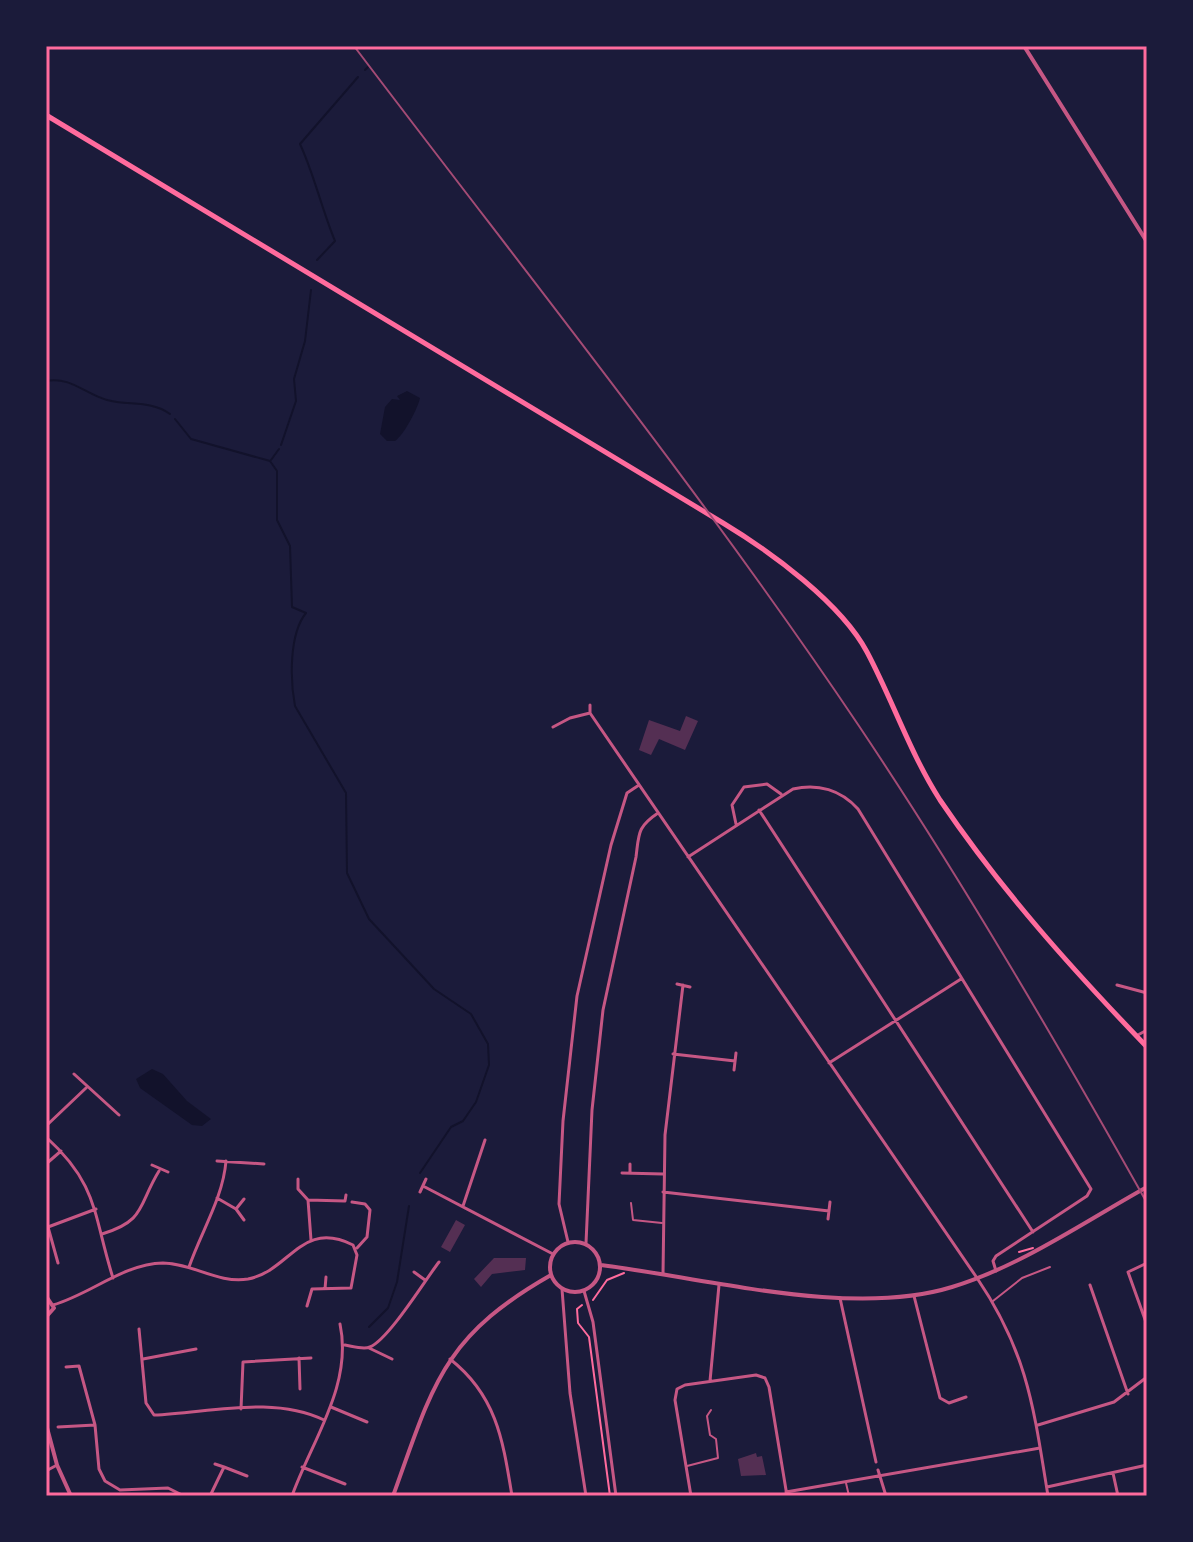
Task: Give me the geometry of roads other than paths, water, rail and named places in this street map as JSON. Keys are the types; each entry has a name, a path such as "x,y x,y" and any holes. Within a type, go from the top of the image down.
{"main road":[{"path":"46,115 736,531 775,559 822,599 858,638 921,768 962,831 1030,921 1146,1045"}],"street":[{"path":"1024,46 1147,242"},
{"path":"590,705 590,713 992,1302 1022,1363 1038,1425 1048,1496"},
{"path":"553,727 570,718 590,713"},
{"path":"568,1242 559,1204 563,1121 575,1009 611,845 627,793 640,784"},
{"path":"736,824 732,805 744,787 767,784 781,795"},
{"path":"688,857 781,795 815,787 838,793 852,802 1091,1189 1087,1196 996,1256 993,1261 996,1271"},
{"path":"759,810 1033,1232"},
{"path":"586,1243 592,1110 603,1010 636,857 637,835 645,821 658,813"},
{"path":"829,1063 962,979"},
{"path":"677,984 690,987"},
{"path":"663,1274 663,1174 673,1054 683,985"},
{"path":"1117,985 1147,993"},
{"path":"1136,1036 1147,1030"},
{"path":"734,1070 736,1053"},
{"path":"673,1054 735,1061"},
{"path":"74,1074 119,1115"},
{"path":"46,1126 86,1088"},
{"path":"46,1137 80,1172 96,1209 113,1278"},
{"path":"463,1206 485,1140"},
{"path":"46,1164 61,1151"},
{"path":"217,1161 264,1164"},
{"path":"189,1267 224,1182 226,1161"},
{"path":"630,1164 630,1173"},
{"path":"152,1165 159,1171 168,1172"},
{"path":"102,1234 124,1228 138,1217 159,1171"},
{"path":"622,1173 663,1174"},
{"path":"298,1179 298,1189 308,1200 311,1240"},
{"path":"420,1192 426,1179"},
{"path":"423,1186 553,1254"},
{"path":"601,1265 840,1298 914,1296 996,1271 1147,1187"},
{"path":"663,1192 829,1211"},
{"path":"308,1200 345,1201 346,1195"},
{"path":"217,1198 236,1209 244,1220"},
{"path":"236,1209 244,1199"},
{"path":"307,1306 309,1292 351,1288 357,1248 367,1237 370,1210 365,1204 352,1202"},
{"path":"828,1219 830,1202"},
{"path":"58,1263 47,1227 96,1209"},
{"path":"53,1305 89,1292 144,1265 165,1263 225,1278 251,1278 311,1240 332,1239 357,1248"},
{"path":"584,1291 598,1277 601,1265 595,1250 586,1243 568,1242 553,1254 551,1275 562,1289 570,1393 586,1496"},
{"path":"369,1348 397,1319 439,1262"},
{"path":"1147,1263 1128,1272 1147,1325"},
{"path":"414,1272 425,1280"},
{"path":"393,1496 431,1393 450,1359 488,1314 551,1275"},
{"path":"325,1289 326,1277"},
{"path":"710,1381 719,1282"},
{"path":"1090,1285 1128,1394"},
{"path":"562,1289 584,1291"},
{"path":"584,1291 616,1496"},
{"path":"46,1296 53,1305"},
{"path":"914,1296 940,1398 949,1403 966,1397"},
{"path":"840,1298 876,1462"},
{"path":"46,1317 53,1305"},
{"path":"292,1496 302,1467 331,1407 345,1345 340,1324"},
{"path":"139,1329 147,1408 154,1415 286,1408 324,1420"},
{"path":"345,1345 369,1348 392,1359"},
{"path":"143,1359 196,1349"},
{"path":"299,1358 300,1389"},
{"path":"241,1409 243,1362 311,1358"},
{"path":"450,1359 471,1376 494,1410 502,1434 512,1496"},
{"path":"66,1367 79,1366 95,1425 99,1469 111,1486 120,1490 168,1488 184,1496"},
{"path":"691,1496 675,1394 682,1386 710,1381 756,1375 767,1381 786,1494 879,1472 1040,1448"},
{"path":"1038,1425 1099,1408 1128,1394 1147,1377"},
{"path":"331,1407 367,1422"},
{"path":"46,1424 57,1465 71,1496"},
{"path":"58,1427 95,1425"},
{"path":"215,1464 247,1476"},
{"path":"46,1471 57,1465"},
{"path":"1047,1487 1147,1465"},
{"path":"210,1496 224,1467"},
{"path":"302,1467 345,1484"},
{"path":"879,1472 886,1496"},
{"path":"1113,1473 1118,1496"}],"lane":[{"path":"631,1203 633,1220 663,1223"},
{"path":"992,1302 1022,1278 1050,1267"},
{"path":"686,1466 714,1460 719,1454 716,1439 710,1435 707,1416 711,1410"},
{"path":"846,1481 849,1496"}],"waterway":[{"path":"365,70 368,67"},
{"path":"317,260 335,241 300,144 358,77"},
{"path":"281,445 296,401 294,379 305,341 311,290"},
{"path":"46,381 63,381 107,400 147,405 170,414"},
{"path":"175,419 191,439 270,461 277,471 277,520 290,546 292,607 306,613 300,622 294,645 292,683 295,706 346,793 347,873 369,919 434,989 471,1014 488,1044 489,1065 476,1102 463,1121 451,1127 420,1173"},
{"path":"271,460 279,449"},
{"path":"369,1327 388,1308 397,1282 409,1206"}],"railway":[{"path":"354,46 675,467 859,726 1008,962 1147,1203"}]}
